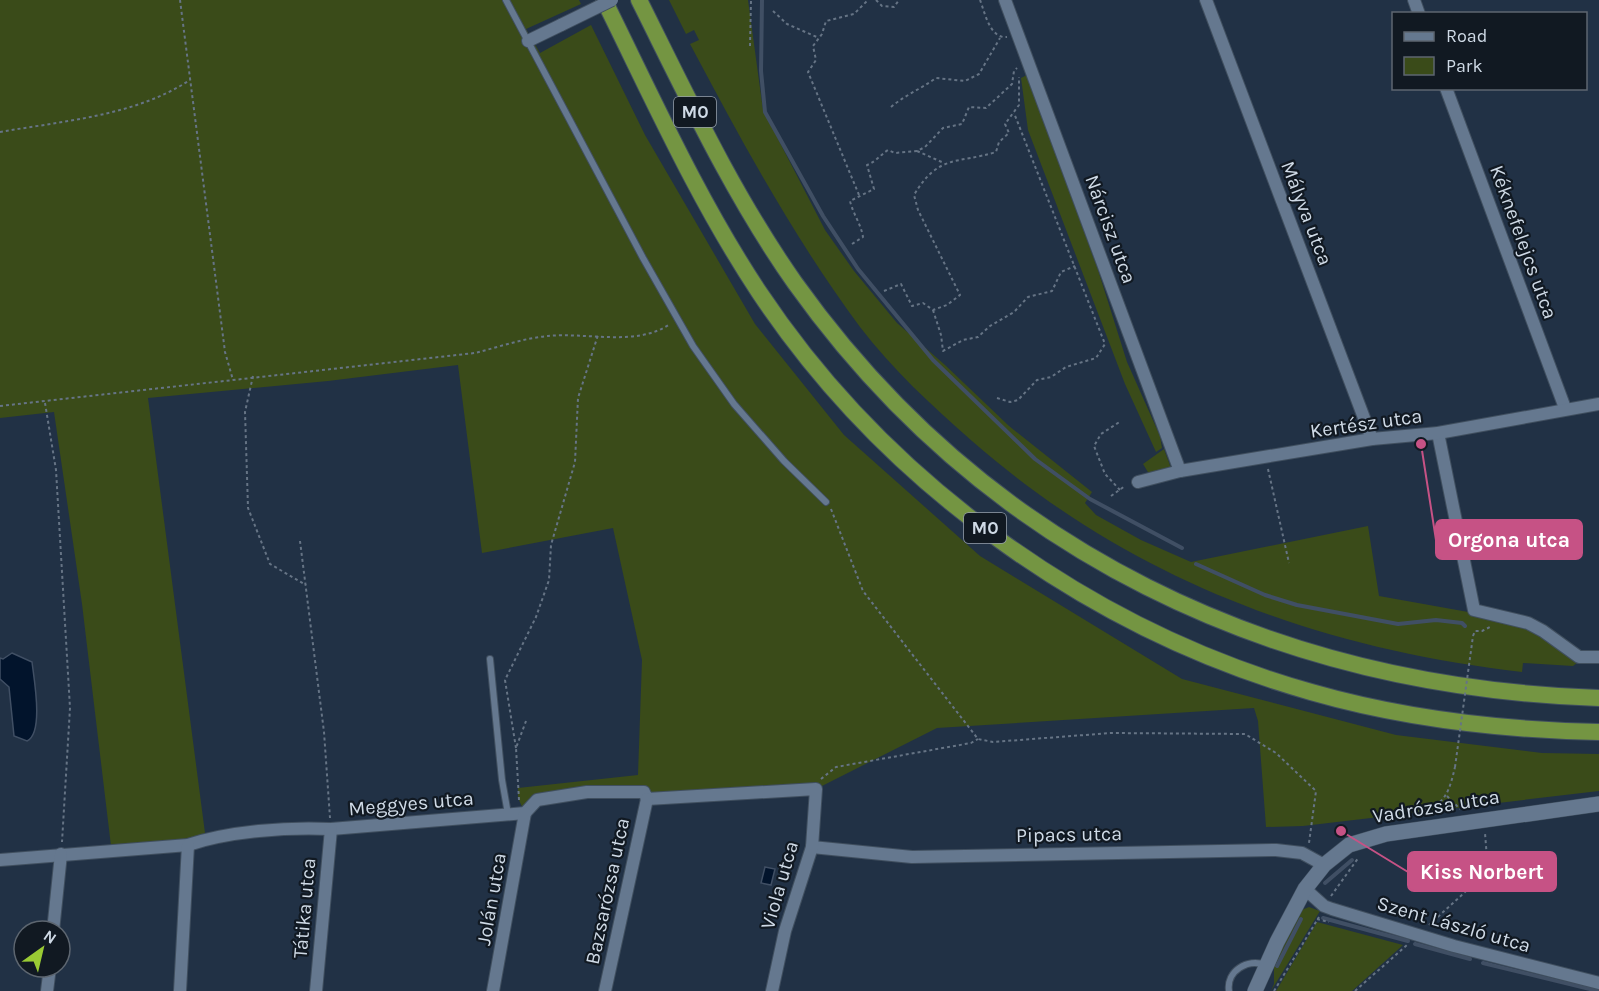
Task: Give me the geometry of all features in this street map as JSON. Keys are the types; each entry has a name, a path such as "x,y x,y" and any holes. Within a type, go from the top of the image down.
{"highway":[{"name":"M0","path":"604,0 693,182 761,295 825,377 876,434 977,523 1060,580 1130,620 1261,676 1359,705 1449,722 1550,731 1599,732"},
{"name":"M0","path":"642,3 721,163 795,283 849,352 909,416 961,464 1015,506 1082,551 1160,594 1245,631 1300,650 1407,678 1551,696 1599,698"}],"street":[{"path":"528,41 612,0"},
{"name":"Nárcisz utca","path":"1005,0 1180,471"},
{"name":"Mályva utca","path":"1206,0 1372,439"},
{"name":"Kéknefelejcs utca","path":"1447,90 1565,408"},
{"name":"Kertész utca","path":"1138,482 1180,471 1372,439 1438,432 1565,408 1599,404"},
{"path":"1438,432 1474,610 1528,623 1579,657 1599,657"},
{"name":"Meggyes utca","path":"0,860 188,845 210,838 309,828 331,829 525,813 537,800 587,792 644,792 647,800 816,789"},
{"name":"Viola utca","path":"772,991 785,931 812,848 816,789"},
{"name":"Bazsarózsa utca","path":"605,991 647,800"},
{"name":"Vadrózsa utca","path":"1255,991 1265,966 1305,889 1324,865 1349,845 1386,834 1599,804"},
{"name":"Jolán utca","path":"493,991 525,813"},
{"name":"Tátika utca","path":"316,991 331,829"},
{"path":"180,991 188,845"},
{"name":"Pipacs utca","path":"812,848 912,857 1276,850 1309,856 1324,865"},
{"path":"54,919 61,854"},
{"name":"Szent László utca","path":"1305,889 1324,906 1417,935 1599,983"}],"lane":[{"path":"506,0 677,320 734,404 784,461 826,502"},
{"path":"490,659 502,780 508,814"},
{"path":"1229,991 1231,979 1245,964 1256,962 1265,966"}],"path":[{"path":"180,0 225,352 233,380"},
{"path":"750,46 751,0"},
{"path":"859,195 808,72 816,60 813,46 826,21 854,14 868,0"},
{"path":"876,0 882,6 888,7 894,7 899,0"},
{"path":"980,0 994,34 1000,38 1018,36"},
{"path":"773,10 787,24 819,38"},
{"path":"891,107 906,94 920,90 936,78 965,81 980,74 1000,38"},
{"path":"933,309 947,305 960,295 918,210 914,195 930,171 945,164 996,152 999,142 1009,133 1005,124 1019,105 1020,74 1028,64"},
{"path":"852,244 862,237 861,227 852,211 850,201 874,189 867,165 877,161 880,154 888,150 895,153 917,151 925,147 943,128 962,124 969,107 986,108 1012,84 1014,71 1028,64"},
{"path":"0,132 103,114 166,96 190,80"},
{"path":"997,398 1010,402 1018,400 1037,380 1051,376 1066,367 1096,358 1106,344 1014,113"},
{"path":"917,151 945,164"},
{"path":"884,291 902,284 912,306 923,303 933,309 941,335 942,351 963,340 978,337 990,326 1014,312 1028,297 1052,291 1061,272 1075,266"},
{"path":"0,406 475,353 547,336 637,336 661,330 677,320"},
{"path":"518,788 516,748 505,680 536,617 549,580 551,545 572,481 578,398 598,335"},
{"path":"253,376 245,412 248,508 270,564 306,585"},
{"path":"45,401 56,470 70,708 61,854"},
{"path":"1120,490 1102,468 1094,446 1101,434 1121,421"},
{"path":"1266,458 1289,563"},
{"path":"1111,496 1138,482"},
{"path":"826,502 836,516 863,591 978,739 993,742 1111,733 1245,734 1276,753 1316,791 1309,836 1309,856"},
{"path":"300,541 324,732 331,829"},
{"path":"1394,818 1428,809 1447,796 1455,767 1473,636 1475,631 1485,631 1493,624 1496,617"},
{"path":"516,748 526,721"},
{"path":"816,789 819,780 836,767 971,743 978,739"},
{"path":"1447,796 1461,810"},
{"path":"1355,991 1488,871 1485,833 1474,835"},
{"path":"1274,991 1324,906 1361,853"}],"green space":[{"path":"0,0 579,0 581,4 526,29 540,53 591,25 645,135 755,324 844,435 980,556 1182,679 1396,735 1542,753 1599,754 1599,791 1303,826 1266,827 1258,721 1254,708 937,728 816,789 647,799 643,792 538,800 525,813 518,798 518,788 638,775 642,660 613,528 482,553 458,365 328,381 148,398 205,833 189,839 111,846 82,604 54,412 0,418"},
{"path":"669,0 748,0 763,110 825,230 854,271 897,323 1009,426 1092,492 1085,503 1096,515 1141,540 1191,562 1368,526 1379,596 1496,617 1543,634 1578,662 1573,666 1523,663 1522,672 1445,661 1371,645 1299,625 1229,599 1161,568 1095,532 1033,490 927,401 885,358 860,327 813,259 770,189 690,44 699,40 694,30 686,34"},
{"path":"1027,75 1098,270 1127,362 1160,436 1162,448 1156,452 1125,384 1028,130 1021,78"},
{"path":"1164,449 1171,468 1151,477 1143,464"},
{"path":"1309,907 1320,911 1271,991 1274,984 1274,960 1299,911"},
{"path":"1317,922 1403,945 1352,991 1276,991"}],"water":[{"path":"12,653 32,662 37,717 32,736 27,741 14,736 9,687 0,679 0,658 3,659"},
{"path":"765,867 775,869 771,885 761,883"}],"waterway":[{"path":"762,0 761,71 765,112 823,216 858,269 933,360 1035,459 1090,499 1182,548"},
{"path":"1196,564 1265,595 1297,605 1398,624 1436,620 1462,623 1465,626"},
{"path":"1325,883 1352,860"},
{"path":"1323,918 1408,941"},
{"path":"1277,966 1301,919"},
{"path":"1415,944 1470,959"},
{"path":"1483,963 1598,991"}],"place":[{"name":"Orgona utca","path":"1421,444"},
{"name":"Kiss Norbert","path":"1341,831"}]}
